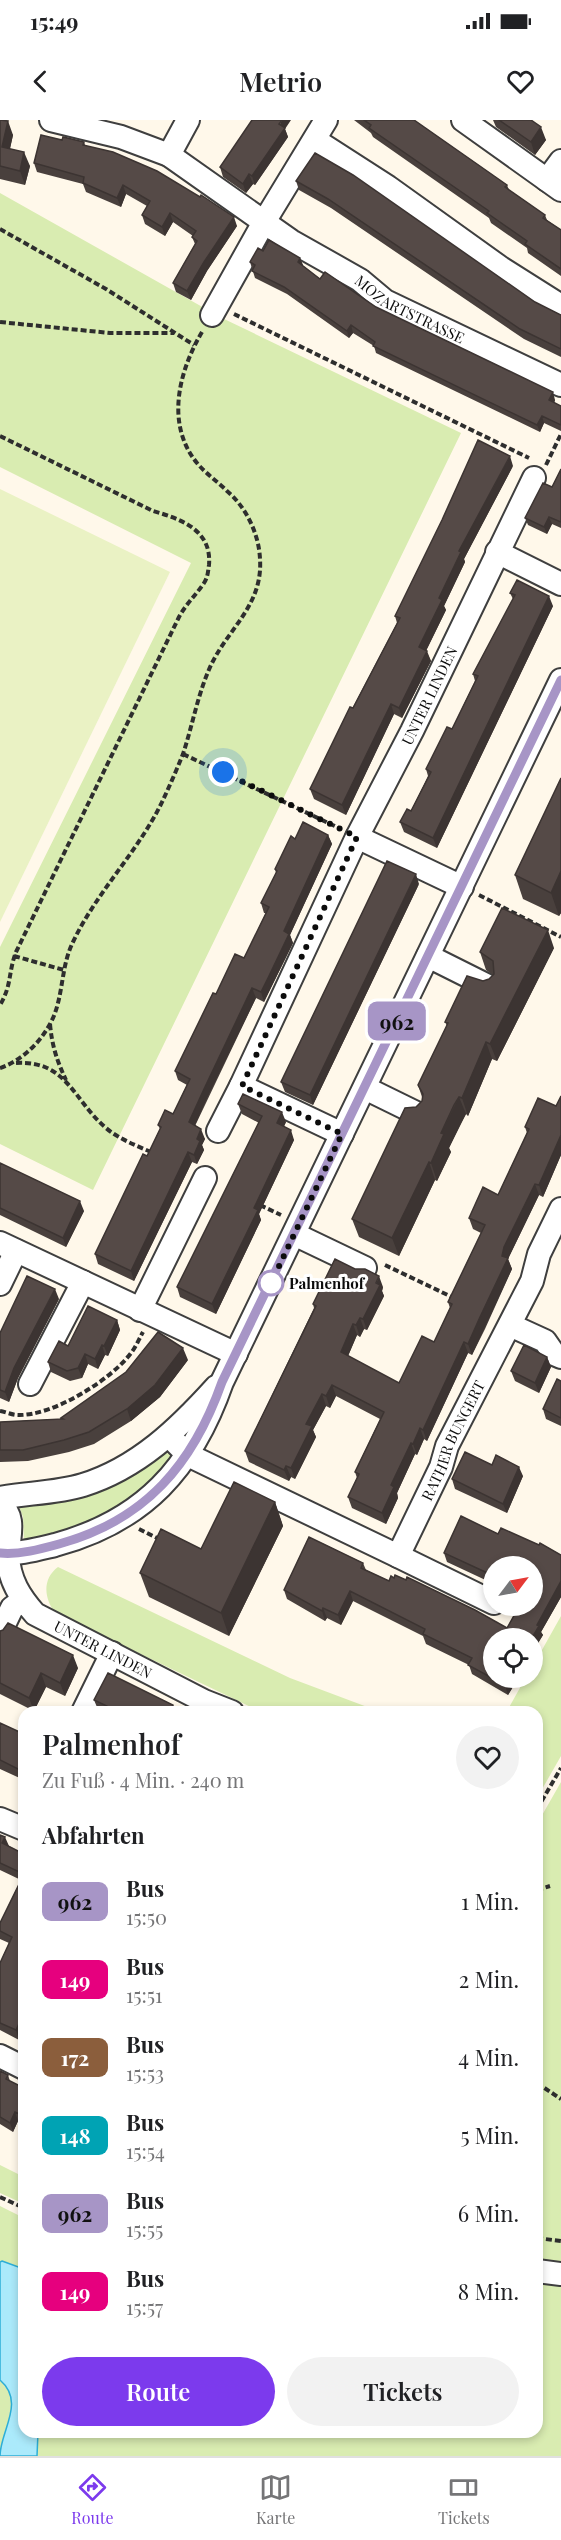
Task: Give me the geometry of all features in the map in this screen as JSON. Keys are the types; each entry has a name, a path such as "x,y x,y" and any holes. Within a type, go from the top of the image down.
{"street":[{"name":"MOZARTSTRASSE","path":"51,120 121,137 169,155 291,241 360,280 385,301 561,386"},
{"path":"169,155 188,120"},
{"path":"214,311 264,222 326,120"},
{"path":"463,120 554,185 561,161"},
{"path":"315,140 388,187 501,268 561,306"},
{"name":"UNTER LINDEN","path":"218,1131 242,1086 357,837 412,731 534,478"},
{"path":"497,552 561,584"},
{"path":"4,1554 79,1538 119,1518 153,1494 188,1455 210,1417 222,1382 560,685"},
{"path":"357,837 462,887"},
{"path":"428,956 489,986"},
{"path":"242,1086 342,1134"},
{"path":"365,1088 416,1113"},
{"path":"146,1313 205,1178"},
{"name":"RATHER BUNGERT","path":"398,1557 441,1467 447,1446 532,1281 539,1254 561,1209"},
{"path":"294,1234 375,1266"},
{"path":"0,1284 8,1247 236,1354"},
{"path":"30,1384 83,1282"},
{"path":"510,1325 544,1341 554,1354 561,1357"},
{"path":"0,1498 83,1485 124,1466 169,1436 222,1382"},
{"path":"169,1436 188,1455 398,1557 483,1591"},
{"name":"UNTER LINDEN","path":"0,1503 9,1515 11,1526 4,1554 15,1587 35,1614 112,1653 202,1706"},
{"path":"0,1633 12,1608 23,1600"},
{"path":"86,1706 112,1653"},
{"path":"0,1820 18,1827"},
{"path":"0,2056 18,2065"},
{"path":"543,2272 561,2274"}],"path":[{"path":"0,229 106,289 194,345"},
{"path":"15,1063 32,1047 50,1024 58,1004 64,970 73,942 88,915 142,837 163,801 183,754 212,664 243,619 252,602 258,581 260,566 257,538 246,513 229,492 198,464 189,451 182,434 178,414 179,390 194,345 214,311 546,466 561,434"},
{"path":"0,322 110,333 175,333"},
{"path":"0,436 153,511 178,518 195,528 204,539 210,555 205,582 190,599 179,617 14,956 8,994 0,1005"},
{"path":"183,754 357,837"},
{"path":"462,887 561,937"},
{"path":"14,956 64,970"},
{"path":"50,1024 56,1059 67,1081 90,1113 107,1129 123,1139"},
{"path":"0,1068 15,1063 32,1062 48,1068 67,1081"},
{"path":"375,1266 458,1300"},
{"path":"0,1411 19,1415 46,1410 73,1398 106,1378 130,1354 146,1313"},
{"path":"119,1518 161,1540"},
{"path":"543,1799 561,1768"},
{"path":"543,1888 550,1886"},
{"path":"543,2087 561,2099"},
{"path":"0,2197 18,2205"},
{"path":"543,2239 561,2241"}],"green space":[{"path":"0,193 222,318 461,433 93,1190 0,1144 0,947 191,563 0,467"},
{"path":"0,489 170,572 0,922"},
{"path":"161,1452 171,1454 172,1457 145,1491 92,1525 24,1541 23,1517 18,1504"},
{"path":"58,1567 290,1678 365,1706 249,1706 55,1613 46,1589 53,1572"},
{"path":"561,1616 561,1756 543,1788 543,1706 510,1706 520,1688 543,1688 543,1648"},
{"path":"561,1782 561,2456 0,2456 0,2206 18,2215 18,2438 543,2438 543,1814"},
{"path":"0,2165 18,2174 18,2201 0,2193"}],"water":[{"path":"0,2262 18,2267 18,2438 38,2438 37,2456 0,2456 10,2417 11,2398 0,2380"}],"building":[{"path":"0,120 8,121 2,147 24,152 20,171 0,166"},
{"path":"252,120 282,120 279,124 285,128 252,176 249,174 243,184 220,167"},
{"path":"364,120 414,120 507,185 505,187 545,215 543,218 561,230 561,269 525,244 527,241 487,213 489,211 369,128 371,125"},
{"path":"499,120 531,120 541,127 531,142"},
{"path":"41,135 62,140 63,137 84,142 83,145 113,152 157,171 200,197 201,195 234,217 187,291 173,283 197,241 192,237 196,231 170,213 162,227 142,215 150,201 123,185 117,198 83,183 84,177 34,163"},
{"path":"315,153 353,175 535,302 561,315 561,349 520,329 328,199 296,181"},
{"path":"269,240 300,258 298,262 320,279 325,272 376,307 553,392 549,400 561,406 561,425 542,416 537,425 373,346 375,342 351,325 347,331 284,287 252,271 255,265 250,262 258,248 263,251"},
{"path":"478,440 510,456 459,551 461,552 439,598 442,600 419,647 427,651 399,708 391,704 342,805 310,789 350,707 353,708 400,618 395,616"},
{"path":"561,469 561,522 549,517 544,527 525,518 543,483 552,487"},
{"path":"517,580 549,596 433,838 400,822 407,809 411,811 431,772 426,769 447,727 452,729 478,676 473,674 515,595 510,593"},
{"path":"561,778 561,871 551,893 515,875"},
{"path":"303,822 328,835 284,931 289,934 268,978 261,992 252,988 189,1122 201,1129 197,1139 200,1141 194,1155 188,1152 131,1271 95,1254 143,1154 147,1156 161,1127 158,1125 165,1110 173,1114 190,1079 175,1071 235,954 244,958 269,907 261,903 277,871 275,869 291,836 295,839"},
{"path":"387,861 416,874 310,1095 281,1082"},
{"path":"502,908 548,930 490,1044 486,1042 462,1098 459,1097 454,1105 431,1163 429,1162 392,1238 352,1219 405,1108 416,1107 422,1101 423,1094 418,1085 448,1023 445,1022 467,976 483,981 494,974 493,961 480,952"},
{"path":"243,1094 282,1112 277,1123 291,1130 254,1208 258,1210 212,1304 177,1287 262,1116 238,1104"},
{"path":"561,1096 561,1135 539,1185 535,1184 504,1247 502,1256 508,1258 468,1344 464,1342 423,1430 420,1428 413,1444 411,1443 391,1485 394,1487 382,1513 348,1497 359,1474 355,1472 384,1412 332,1385 326,1396 322,1394 306,1424 312,1426 291,1468 286,1466 284,1470 245,1451 316,1306 313,1304 335,1259 355,1269 365,1269 379,1276 376,1283 380,1285 363,1319 360,1318 356,1325 353,1324 341,1352 399,1383 422,1336 434,1342 452,1304 448,1302 485,1225 469,1218 483,1187 498,1195 529,1129 525,1127 538,1098 556,1106"},
{"path":"0,1163 80,1201 63,1238 0,1208"},
{"path":"27,1276 55,1289 14,1368 5,1392 0,1390 0,1333"},
{"path":"88,1306 117,1320 95,1359 85,1354 78,1368 67,1371 48,1362 59,1341 68,1346"},
{"path":"158,1332 183,1348 155,1385 127,1409 89,1432 23,1450 0,1450 0,1422 63,1419 61,1418 126,1372"},
{"path":"524,1345 547,1357 535,1383 511,1371"},
{"path":"557,1379 561,1381 561,1418 543,1409"},
{"path":"465,1452 492,1465 496,1455 519,1467 503,1504 452,1479"},
{"path":"234,1482 275,1502 221,1613 140,1573 161,1529 201,1549"},
{"path":"461,1516 498,1534 501,1528 539,1545 540,1543 561,1555 561,1581 543,1614 543,1556 483,1556 483,1571 444,1553"},
{"path":"309,1537 363,1563 361,1568 389,1581 391,1576 394,1578 395,1575 406,1580 407,1577 507,1628 483,1628 483,1673 468,1665 472,1658 423,1634 425,1629 350,1591 338,1615 323,1608 322,1611 284,1590"},
{"path":"514,1616 542,1616 538,1628 507,1628"},
{"path":"8,1623 73,1655 60,1683 41,1673 29,1698 0,1683 0,1631"},
{"path":"108,1673 173,1705 107,1706 94,1700"},
{"path":"0,1723 18,1731 18,1769 0,1760"},
{"path":"0,1835 5,1837 2,1843 18,1851 18,1871 0,1863"},
{"path":"18,1886 18,2026 16,2030 0,2023 0,1963 12,1937 0,1931 0,1923"},
{"path":"0,2071 8,2075 6,2079 18,2085 18,2113 15,2112 10,2123 0,2117"}],"bus line":[{"name":"962","path":"0,1553 8,1554 48,1547 79,1538 106,1526 153,1494 188,1455 210,1417 222,1382 561,680"}],"place":[{"name":"Palmenhof","path":"271,1283"}],"route":[{"path":"223,772 357,837 242,1086 342,1134 271,1283"}]}
